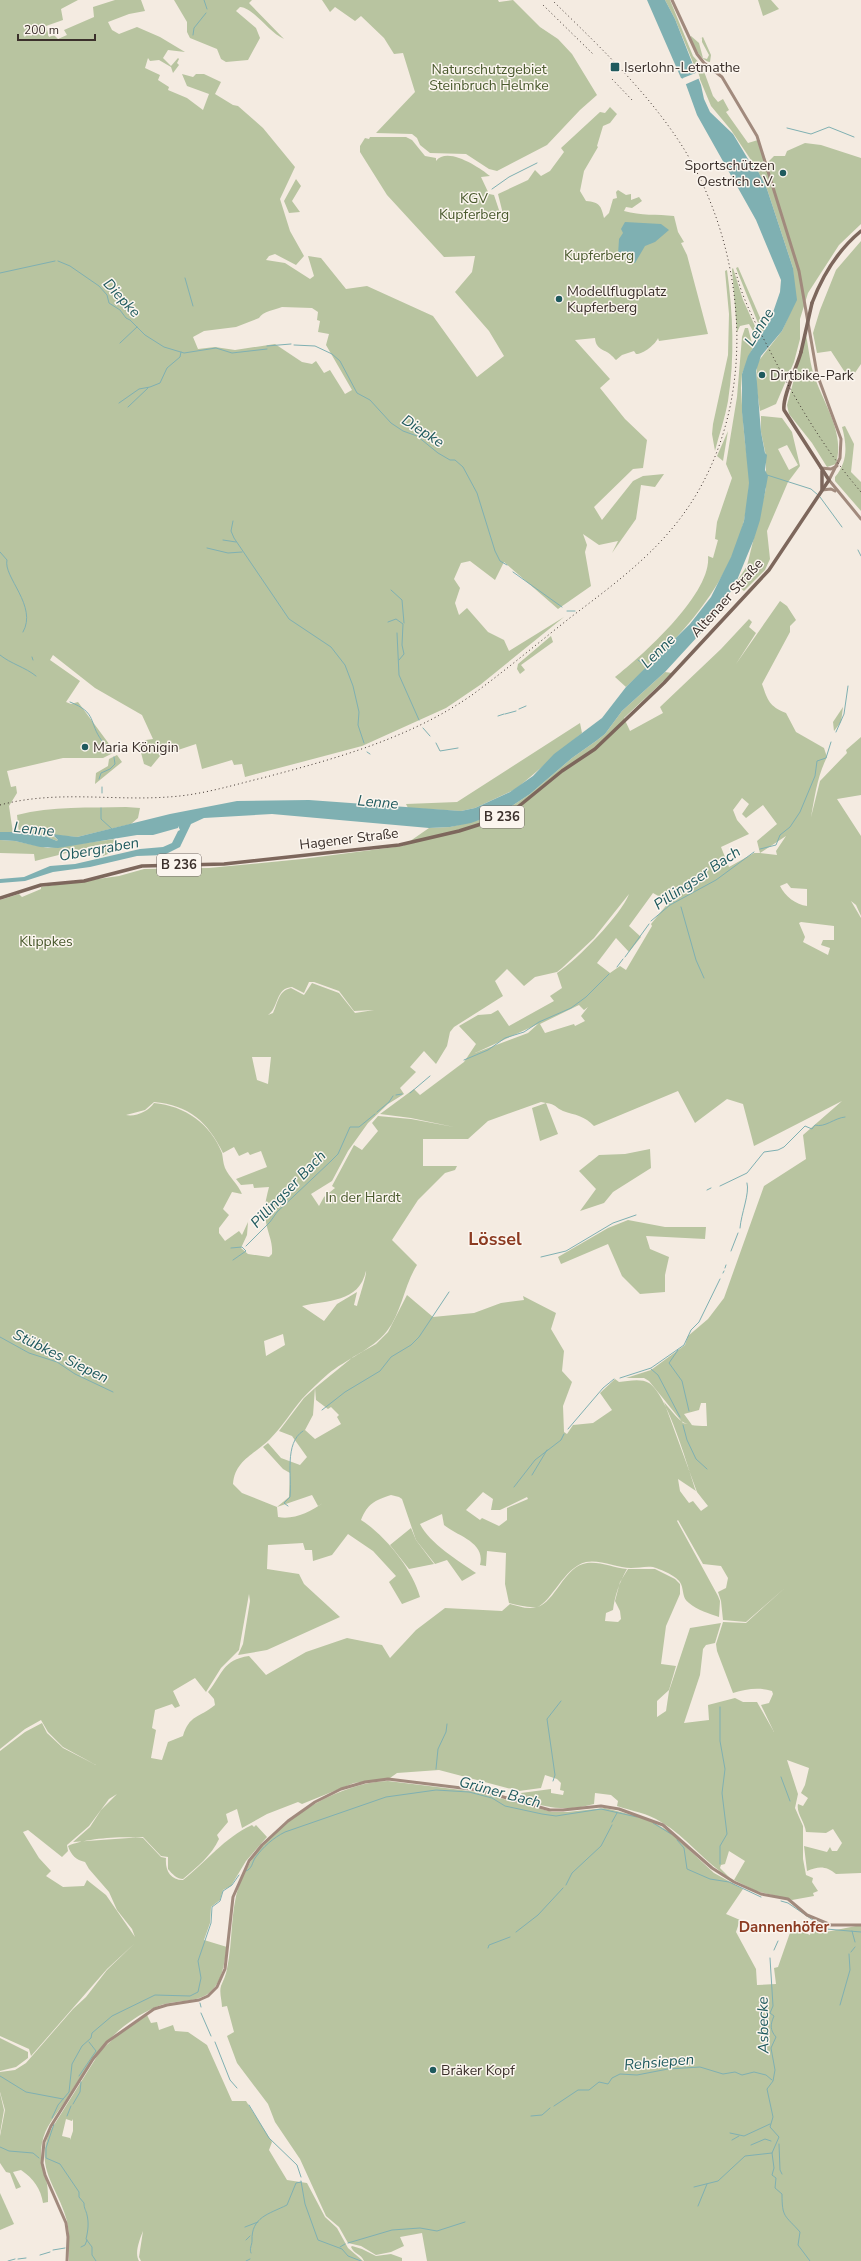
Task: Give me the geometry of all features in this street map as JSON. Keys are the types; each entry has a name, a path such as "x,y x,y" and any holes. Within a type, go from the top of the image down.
{"main road":[{"path":"672,0 693,48 704,63 726,83 758,138 799,271 817,374 841,439 840,458 829,480"},
{"path":"861,231 837,255 826,272 812,303 801,352 792,380 784,396 784,410 837,492 861,519"},
{"path":"821,468 831,469 837,466"},
{"path":"821,468 823,478 822,490 831,489 837,492"},
{"name":"Altenaer Straße","path":"434,837 487,823 508,814 562,771 595,750 633,711 664,684 769,570 829,480"},
{"name":"Hagener Straße","path":"0,898 41,885 84,881 142,866 246,862 384,847 434,837"},
{"path":"68,2261 68,2237 66,2223 45,2175 42,2162 44,2142 51,2126 93,2059 116,2035 154,2009 167,2005 199,2000 218,1987 225,1969 233,1897 249,1861 262,1845 288,1821 315,1802 341,1789 372,1780 388,1780 478,1790 550,1810 601,1806 619,1809 663,1825 712,1868 734,1882 761,1894 788,1899 807,1915 831,1925 861,1926"}],"green space":[{"path":"0,0 78,0 61,9 63,20 46,26 49,37 54,35 58,39 67,35 64,30 94,17 93,7 115,0 141,0 145,11 129,14 108,22 112,30 119,34 137,27 160,37 185,52 168,50 163,58 171,66 178,58 179,59 177,63 179,65 173,73 171,67 159,60 150,61 148,58 145,68 160,75 158,80 169,87 168,90 187,98 203,110 209,94 187,86 182,74 193,77 196,74 204,74 221,82 215,94 233,105 238,106 263,128 295,167 280,199 290,231 304,256 296,265 275,254 269,256 266,260 285,263 310,279 314,276 308,256 321,258 346,289 367,286 433,316 477,377 504,356 489,331 455,292 472,272 475,256 444,257 387,195 360,152 360,146 365,138 369,139 370,137 406,137 412,140 425,156 436,158 436,161 441,157 448,156 471,163 490,176 481,177 489,194 494,195 503,222 505,222 498,194 528,180 535,170 541,176 550,171 564,152 561,148 600,112 605,113 610,107 617,114 610,123 603,126 597,146 598,147 584,171 580,191 586,201 594,202 599,205 604,218 609,213 613,199 617,198 616,192 618,190 626,195 631,194 631,200 639,197 642,201 632,208 626,207 624,211 630,213 674,216 678,232 684,242 681,243 687,255 708,334 659,341 658,338 652,346 642,353 636,354 634,351 622,355 616,360 610,354 599,348 595,338 575,340 610,379 600,388 625,419 647,440 643,468 633,469 594,507 602,520 633,481 643,476 664,474 655,487 641,485 636,519 612,553 618,541 599,545 583,534 587,545 585,552 591,586 558,609 504,562 495,580 470,561 461,563 454,579 460,588 455,603 459,615 467,608 488,632 504,640 509,651 564,617 480,685 446,708 362,746 245,777 242,764 234,765 232,760 202,769 196,744 160,756 151,767 144,764 139,745 146,740 153,739 142,715 95,688 53,655 50,660 80,681 66,702 71,704 78,702 115,752 103,758 63,758 7,771 11,787 16,786 17,793 9,806 13,833 0,832","holes":["282,307 312,308 318,312 317,320 320,321 318,332 329,334 326,345 352,390 345,394 330,370 324,373 316,361 312,364 302,362 275,344 235,350 215,347 198,349 193,337 204,331 236,327 259,318 266,312"]},
{"path":"174,0 252,0 249,3 284,39 272,31 251,11 240,7 236,11 256,28 260,38 248,60 226,62 221,59 217,49 190,38 187,32 187,22"},
{"name":"Naturschutzgebiet Steinbruch Helmke","path":"322,0 498,0 499,2 513,0 540,27 558,39 572,54 597,95 580,110 547,145 497,171 489,169 466,154 430,153 420,145 417,138 412,134 376,133 415,92 403,53 394,54 384,38 361,16 355,21 335,7 330,12"},
{"path":"665,0 670,0 693,56 702,66 713,96 718,102 723,99 729,110 726,112 748,143 758,140 767,163 774,156 785,156 787,151 805,143 821,145 861,158 861,224 839,245 808,293 800,319 800,339 794,362 776,404 760,411 756,384 757,363 782,331 794,304 793,268 767,189 757,169 731,130 711,106 675,19"},
{"path":"758,0 771,0 779,9 763,16"},
{"path":"691,36 699,43 703,58 698,52 691,40"},
{"path":"703,37 711,55 710,62 703,58 707,59 709,55 702,42 702,38 700,39"},
{"path":"296,179 301,186 292,201 300,212 289,213 284,201"},
{"path":"861,241 861,364 850,380 831,351 817,353 813,333 820,310 836,270"},
{"path":"738,267 765,329 762,333 736,268"},
{"path":"733,268 743,300 760,337 758,340 749,324 740,326 737,332"},
{"path":"727,270 732,319 732,368 727,407 715,451 712,434 713,424 728,355 729,314 725,271"},
{"path":"745,328 748,328 753,347 742,374 741,388 744,435 749,469 749,485 745,516 737,545 724,572 708,598 690,622 626,687 615,677 658,639 688,605 699,587 706,571 708,556 713,558 718,540 715,539 717,522 732,478 726,464 737,397 742,337"},
{"path":"806,335 813,373 833,420 838,442 836,464 827,467 812,443 789,414 787,405"},
{"path":"761,416 782,418 792,432 800,466 788,482 767,531 770,559 765,570 744,591 735,584 747,566 766,488 766,456 761,432","holes":["787,445 798,465 789,470 778,449"]},
{"path":"845,426 854,444 851,472 861,482 861,511 835,481 835,477 844,459 845,440 842,427"},
{"path":"728,431 723,461 717,456"},
{"path":"780,601 787,606 796,620 790,626 790,632 762,684 770,702 776,708 786,713 796,732 824,748 827,757 815,794 811,817 820,781 847,753 846,750 861,737 861,795 837,799 861,836 861,916 856,905 851,901 861,918 861,1873 836,1874 826,1868 815,1868 807,1871 804,1846 827,1852 830,1847 832,1851 837,1851 842,1843 833,1829 826,1833 806,1832 799,1814 798,1804 803,1806 808,1798 801,1793 805,1785 809,1768 787,1760 798,1794 795,1808 803,1826 803,1859 806,1875 813,1878 812,1882 818,1891 813,1893 814,1896 792,1900 756,1891 734,1880 745,1861 729,1851 725,1864 721,1865 720,1868 731,1879 670,1828 651,1816 617,1806 618,1801 611,1795 595,1793 594,1804 576,1808 551,1807 525,1800 521,1793 551,1789 551,1793 563,1795 564,1791 560,1790 561,1783 557,1779 545,1775 541,1788 519,1791 439,1770 397,1773 390,1778 354,1783 302,1804 298,1802 267,1814 242,1828 237,1809 226,1814 228,1822 217,1835 219,1839 216,1845 203,1861 183,1879 175,1876 168,1869 168,1857 161,1856 143,1837 136,1838 143,1838 161,1857 166,1858 166,1866 169,1874 178,1880 183,1880 224,1843 242,1830 252,1825 254,1827 256,1825 267,1837 246,1861 231,1886 223,1890 220,1900 211,1907 210,1923 204,1940 227,1947 224,1966 214,1989 197,1999 169,2003 156,2007 140,2015 126,2025 113,2036 92,2060 51,2122 43,2137 41,2148 48,2195 48,2202 43,2203 36,2184 29,2177 21,2170 13,2172 21,2187 16,2189 10,2173 6,2172 0,2163 0,2136 5,2110 0,2092 0,2072 15,2070 26,2063 73,2009 86,1997 107,1970 135,1943 107,1969 31,2056 29,2049 0,2036 0,1751 25,1732 42,1723 47,1733 63,1748 96,1765 63,1747 48,1732 41,1720 25,1729 0,1749 0,900 19,894 22,897 41,889 41,887 119,876 144,869 209,868 302,859 403,846 429,828 450,827 491,817 504,811 530,794 572,758 605,734 622,711 665,672 672,673 624,718 630,731 663,713 660,707 721,649 749,619 752,622 749,627 756,633 736,664","holes":["742,798 749,804 742,814 746,818 763,805 777,824 757,841 760,853 754,853 729,867 721,847 749,834 737,820 733,810","786,836 776,851 777,855 760,853","787,883 791,888 807,889 807,906 795,902 782,890 780,886","653,893 669,902 651,924 652,926 626,970 620,966 610,973 597,963 616,938 629,952 641,937 629,926","629,894 617,913 598,936 576,958 557,973 562,988 550,996 554,1001 509,1026 498,1010 491,1014 478,1015 459,1026 476,1044 464,1062 420,1095 414,1089 380,1114 411,1118 454,1127 411,1119 378,1116 372,1123 378,1131 362,1150 354,1145 332,1186 335,1188 324,1197 319,1206 311,1194 332,1181 348,1151 368,1123 388,1104 404,1094 400,1088 416,1072 410,1067 424,1051 436,1064 447,1046 450,1032 454,1027 503,996 495,981 507,969 524,986 535,977 557,972 594,938","799,923 834,926 834,940 823,940 821,945 830,948 828,955 803,942 805,937","309,982 314,982 339,991 354,1011 374,1010 355,1013 339,993 312,983 304,995 291,988 283,992 273,1013 268,1015 274,1008 280,994 287,988 292,987 304,993","579,1005 584,1010 588,1007 581,1016 585,1021 575,1026 574,1024 545,1033 540,1024","538,1024 528,1033 475,1053","252,1057 271,1057 268,1084 257,1080","678,1091 695,1123 727,1099 743,1104 754,1146 842,1101 803,1135 806,1159 764,1186 724,1298 708,1319 688,1336 685,1345 651,1370 626,1378 644,1378 649,1381 681,1421 664,1402 666,1408 656,1390 646,1381 634,1380 619,1382 615,1379 600,1393 612,1410 593,1423 573,1425 567,1434 564,1432 563,1406 572,1382 562,1371 564,1351 551,1329 556,1313 523,1296 524,1300 501,1303 474,1313 433,1317 407,1295 388,1332 376,1344 361,1352 381,1338 392,1324 417,1265 392,1240 418,1200 445,1173 455,1170 457,1166 423,1166 423,1139 468,1139 488,1121 541,1102 552,1104 563,1111 583,1118 594,1126","154,1102 177,1107 196,1117 211,1132 217,1142 211,1133 195,1118 176,1108 154,1103 146,1111 126,1115 145,1110","217,1142 223,1153 234,1147 239,1156 248,1152 250,1155 261,1151 267,1167 236,1179 241,1185 253,1184 254,1188 269,1187 265,1209 265,1218 272,1246 272,1254 269,1257 248,1254 241,1248 247,1235 248,1222 242,1235 239,1231 225,1241 219,1233 219,1228 229,1215 223,1209 232,1192 242,1194 225,1168 222,1153","366,1271 357,1306 354,1305 357,1292 337,1304 324,1321 302,1306 341,1298 349,1295 357,1289","283,1334 285,1345 266,1356 264,1341","351,1358 304,1398 279,1431 292,1436 307,1457 300,1465 281,1458 268,1443 263,1447 283,1469 290,1473 289,1497 277,1507 242,1493 233,1484 237,1469 241,1463 264,1445 279,1430 302,1399 315,1386 328,1374","315,1388 316,1400 328,1409 331,1407 339,1415 337,1417 341,1424 315,1439 305,1430 313,1415","701,1403 706,1403 707,1426 692,1425 684,1414 699,1410","666,1408 677,1433 691,1475","691,1475 697,1492 708,1506 701,1511 693,1501 689,1503 680,1491 678,1479 696,1491","483,1492 493,1499 491,1510 500,1510 527,1497 528,1499 507,1508 507,1520 499,1526 482,1518 480,1520 466,1510","312,1495 318,1506 296,1516 284,1518 278,1517 277,1507","391,1495 402,1499 416,1540 435,1564 447,1560 462,1581 476,1573 437,1545 424,1531 420,1524 442,1514 444,1525 475,1545 481,1557 480,1565 486,1566 487,1551 506,1553 505,1584 509,1603 527,1607 537,1607 530,1608 510,1604 502,1611 445,1608 416,1630 390,1658 382,1645 347,1638 306,1652 266,1675 249,1656 240,1658 228,1664 208,1692 214,1699 215,1705 192,1720 185,1729 183,1736 168,1742 162,1760 151,1758 156,1730 152,1728 155,1710 172,1704 175,1708 180,1706 173,1691 195,1678 206,1692 221,1668 239,1650 249,1594 250,1601 243,1644 238,1655 267,1650 340,1617 304,1584 299,1574 267,1569 268,1545 303,1543 305,1550 312,1550 313,1561 332,1555 348,1534 373,1551 396,1576 389,1582 402,1604 420,1597 411,1576 397,1554 379,1535 361,1520 369,1506 380,1499","678,1520 703,1564 721,1566 728,1578 726,1588 718,1592 721,1601 723,1620 746,1622 786,1587 746,1623 723,1622 716,1644 717,1651 733,1693 752,1689 772,1691 773,1694 769,1703 761,1705 774,1732 757,1702 743,1702 735,1698 708,1705 709,1720 684,1723 700,1675 703,1649 706,1645 715,1643 721,1623 690,1628 669,1691 666,1711 657,1717 657,1701 669,1690 676,1666 661,1664 666,1626 680,1594 680,1584 675,1579 655,1569 628,1569 622,1579 627,1569 597,1563 587,1563 572,1571 549,1599 543,1604 537,1607 542,1604 571,1571 578,1565 591,1561 626,1568 653,1567 664,1571 679,1581 682,1587 684,1597 689,1603 700,1610 719,1617 720,1601 718,1596 677,1521","619,1586 615,1601 620,1611 621,1619 618,1622 605,1621 606,1613 613,1610 615,1599","117,1794 101,1810 90,1827 73,1842 84,1841 68,1846 74,1857 85,1862 89,1869 109,1892 117,1910 132,1929 135,1937 106,1895 87,1880 84,1886 63,1887 46,1876 51,1871 39,1858 23,1832 28,1830 62,1857 68,1851 67,1845 89,1826 109,1799"]},
{"path":"551,636 553,642 521,665 525,670 520,674 517,669 518,664"},
{"path":"843,707 841,722 834,731 833,722"},
{"path":"580,723 582,733 516,789 475,808 461,811 408,808 406,804 457,802"},
{"path":"117,755 122,762 95,784 96,773 108,766 109,759"},
{"path":"140,808 138,818 131,824 77,837 52,835 59,841 45,836 19,833 17,815 57,809"},
{"path":"115,839 108,854 103,856 102,844 35,861 34,854 0,853 0,840 15,841 48,848"},
{"path":"546,1103 558,1134 540,1141 532,1108"},
{"path":"650,1149 651,1168 613,1192 604,1203 580,1211 596,1189 579,1171 599,1155 625,1154"},
{"path":"628,1220 665,1227 706,1227 705,1239 646,1236 650,1249 669,1257 665,1275 665,1292 640,1294 622,1276 608,1244 561,1264 558,1257 608,1228"},
{"path":"411,1528 416,1540 434,1564 409,1569 390,1545"},
{"path":"388,1781 478,1792 552,1812 605,1808 648,1819 670,1832 714,1873 743,1889 726,1914 740,1920 736,1932 756,1969 757,1985 776,1984 774,1968 778,1967 792,1927 810,1935 811,1931 826,1932 861,1925 861,2261 427,2261 422,2233 400,2237 404,2246 391,2252 376,2255 361,2246 348,2243 339,2227 326,2216 300,2159 275,2122 268,2104 237,2063 227,2036 234,2032 227,2006 222,2007 220,1988 226,1973 229,1959 234,1906 239,1885 248,1865 262,1847 280,1829 321,1800 344,1790 367,1784"},
{"path":"147,2015 151,2023 157,2022 159,2030 173,2025 175,2031 188,2032 207,2045 232,2101 246,2101 272,2142 269,2150 287,2180 307,2183 325,2217 337,2228 348,2248 363,2261 141,2261 139,2257 143,2231 137,2250 139,2261 69,2261 69,2236 67,2221 46,2168 45,2146 49,2133 101,2050 118,2035","holes":["66,2119 72,2121 73,2119 73,2131 70,2140 70,2138 62,2136"]},
{"path":"0,2038 28,2052 28,2058 16,2067 0,2071"},
{"path":"0,2093 4,2110 0,2133"},
{"path":"0,2193 14,2224 0,2230"},
{"path":"352,2246 376,2256 391,2254 402,2258 402,2261 364,2261 352,2249"}],"water":[{"path":"647,0 665,0 675,19 710,112 733,134 751,164 757,169 767,189 793,268 797,300 782,331 761,356 756,371 761,432 765,453 767,455 765,470 768,476 760,520 754,539 735,585 710,623 665,672 622,711 605,734 572,758 530,794 504,811 471,823 450,827 429,828 272,814 204,818 191,824 180,847 164,855 137,856 90,867 53,872 25,881 0,883 0,879 24,877 50,866 75,864 140,849 163,847 172,843 180,830 178,826 178,828 153,835 137,835 58,848 40,847 15,841 0,840 0,832 24,832 45,836 57,841 58,840 52,834 77,837 170,814 237,801 309,800 461,811 475,808 510,792 533,776 554,754 602,718 626,687 690,624 711,597 731,557 744,521 749,483 742,412 742,374 748,356 770,321 780,292 781,280 756,220 697,115 684,79 681,78"},
{"path":"625,222 661,224 669,230 655,242 645,246 635,263 618,255 619,239 623,233 621,229"}],"pier":[{"path":"698,72 700,78 684,85 683,78"}],"waterway":[{"path":"204,0 207,9"},
{"path":"193,35 194,28 206,13"},
{"path":"787,128 811,134 829,127 854,137"},
{"path":"492,189 509,177 537,163"},
{"name":"Diepke","path":"0,273 55,261"},
{"name":"Diepke","path":"58,261 70,266 99,286 107,295 109,303 120,310 126,318 145,335 164,347 184,353 216,348 232,353 267,349"},
{"path":"185,278 193,306"},
{"path":"120,343 137,327"},
{"name":"Diepke","path":"267,346 291,344"},
{"name":"Diepke","path":"294,345 315,346 332,354 340,361 357,393 370,400 391,423 403,431 417,436 438,453 450,460 455,460 463,467 477,493 495,551 500,561 507,565"},
{"path":"119,403 139,389 160,383 167,368 180,357 181,352"},
{"path":"128,407 148,388"},
{"name":"Grüner Bach","path":"767,475 811,489 818,495"},
{"name":"Grüner Bach","path":"820,497 842,527"},
{"path":"233,521 231,531 234,538 289,619 331,647 345,665 353,686 359,712 358,725 364,743"},
{"path":"223,540 236,542"},
{"path":"207,548 228,553 242,552"},
{"name":"Grüner Bach","path":"858,550 861,556"},
{"path":"0,552 7,560 7,567 26,612 26,622 23,632"},
{"name":"Diepke","path":"513,572 562,607"},
{"path":"391,590 402,600 404,623"},
{"name":"Diepke","path":"567,611 575,611"},
{"path":"388,622 396,619 403,624 402,645 404,654 399,660"},
{"path":"397,633 399,675 419,720"},
{"path":"0,655 36,676"},
{"name":"Diepke","path":"638,660 648,668"},
{"name":"Pillingser Bach","path":"836,732 844,714 848,686"},
{"path":"70,702 79,706 89,714 102,741 111,752"},
{"path":"519,709 526,706"},
{"path":"505,714 516,711"},
{"path":"498,716 504,714"},
{"path":"423,728 430,736"},
{"name":"Pillingser Bach","path":"760,849 776,845 780,835 790,827 800,812 815,776 817,761 826,758 831,742"},
{"path":"436,743 440,751 458,748"},
{"path":"99,779 101,773 110,769 115,764 114,757"},
{"path":"102,787 102,793"},
{"path":"101,808 101,819 112,829"},
{"name":"Pillingser Bach","path":"651,921 670,905 716,880 754,852"},
{"path":"681,907 696,960 704,978"},
{"name":"Pillingser Bach","path":"625,957 649,924"},
{"name":"Pillingser Bach","path":"617,967 623,959"},
{"name":"Pillingser Bach","path":"464,1060 488,1050 505,1038 524,1032 539,1022 571,1008 586,997 609,974"},
{"name":"Pillingser Bach","path":"410,1093 430,1076"},
{"name":"Pillingser Bach","path":"396,1095 402,1094"},
{"name":"Pillingser Bach","path":"377,1112 389,1102 393,1096"},
{"name":"Pillingser Bach","path":"246,1246 270,1222 277,1212 338,1154 350,1127 359,1127 375,1114"},
{"path":"720,1186 747,1173 764,1152 778,1150 784,1147 805,1126 812,1129 815,1125 819,1126 845,1117"},
{"path":"740,1228 748,1187 747,1183"},
{"path":"707,1190 711,1188"},
{"path":"541,1257 566,1251 613,1223 636,1215"},
{"path":"731,1251 738,1233"},
{"name":"Pillingser Bach","path":"231,1248 242,1247 246,1251 233,1260"},
{"path":"620,1378 651,1368 684,1345 691,1330 699,1322 720,1279"},
{"path":"322,1410 345,1392 380,1371 391,1357 411,1345 419,1337 449,1292"},
{"name":"Stübkes Siepen","path":"0,1337 29,1353 57,1362 75,1374 113,1392"},
{"path":"678,1350 669,1363 682,1381 689,1411"},
{"path":"651,1369 658,1375 680,1417"},
{"path":"568,1429 603,1388 614,1379"},
{"path":"683,1425 687,1440 696,1459 707,1469"},
{"path":"288,1506 284,1503 290,1497 291,1452 297,1436 303,1431"},
{"path":"514,1487 535,1460 561,1440 564,1434"},
{"path":"532,1475 547,1450"},
{"path":"553,1781 555,1775 547,1719 561,1701"},
{"path":"720,1707 720,1741 725,1769 722,1793 727,1834 720,1846 720,1864"},
{"path":"436,1769 438,1749 446,1732 447,1724"},
{"path":"781,1777 790,1801"},
{"name":"Grüner Bach","path":"246,1871 251,1867 255,1858 265,1847 272,1840 285,1832 386,1797 436,1790 469,1792 492,1798 505,1806 556,1816 601,1809 637,1817"},
{"path":"612,1822 617,1813"},
{"name":"Grüner Bach","path":"653,1823 671,1834"},
{"path":"566,1885 572,1873 601,1846 612,1825"},
{"name":"Grüner Bach","path":"677,1840 684,1848 687,1869 710,1879 729,1882 761,1897"},
{"name":"Grüner Bach","path":"52,2118 58,2105 69,2092 72,2064 82,2046 91,2038 92,2033 112,2016 155,1995 190,1996 198,1992 201,1978 198,1961 211,1923 212,1907 220,1901 223,1891 232,1885 239,1875"},
{"path":"516,1932 538,1915 563,1888"},
{"name":"Grüner Bach","path":"781,1901 788,1903 826,1929 861,1932"},
{"path":"852,1931 855,1942"},
{"path":"488,1948 489,1945 510,1937"},
{"name":"Asbecke","path":"774,1950 778,1941"},
{"path":"851,1952 855,1947"},
{"path":"840,2005 850,1970 849,1954"},
{"name":"Asbecke","path":"770,1958 773,2006 770,2013 774,2016 771,2027 776,2037 771,2048 775,2070 773,2081 767,2089 773,2117 770,2127 779,2137 772,2153 774,2168 772,2175 776,2178 775,2188 782,2194 785,2216 800,2232 798,2245 810,2261"},
{"path":"200,2003 201,2007"},
{"path":"201,2013 211,2036"},
{"path":"79,2076 96,2051 89,2042"},
{"path":"215,2042 230,2080 237,2088"},
{"name":"Rehsiepen","path":"554,2106 578,2090 589,2090 599,2082 608,2084 612,2078 620,2074 637,2075 668,2069 700,2067 723,2074 735,2072 742,2075 754,2072 766,2075 772,2080"},
{"path":"0,2076 26,2092 63,2099"},
{"path":"73,2104 80,2092 81,2082"},
{"path":"249,2105 269,2138 297,2165 301,2177"},
{"path":"67,2116 71,2106"},
{"name":"Rehsiepen","path":"531,2116 542,2115 550,2108"},
{"name":"Grüner Bach","path":"54,2124 46,2148 46,2158 60,2164 79,2192 79,2197 84,2203 88,2218 86,2239 92,2247 92,2255 96,2261"},
{"path":"730,2133 744,2136 770,2124"},
{"path":"732,2140 739,2136"},
{"path":"751,2145 765,2139 771,2141"},
{"path":"779,2144 780,2170 782,2174"},
{"path":"0,2147 9,2151 33,2153 39,2158"},
{"path":"694,2187 718,2181 745,2156 772,2153"},
{"path":"301,2181 305,2204 318,2240 342,2249 348,2256 361,2261"},
{"path":"251,2253 252,2233 258,2221 262,2217 287,2205 296,2183 301,2182"},
{"path":"698,2206 707,2184"},
{"path":"245,2227 258,2222"},
{"path":"348,2243 392,2230 420,2228 437,2231 465,2222"},
{"path":"246,2240 250,2236"},
{"path":"81,2247 85,2245 87,2240"},
{"path":"340,2247 345,2244"},
{"path":"53,2250 65,2248"},
{"path":"40,2255 50,2252"},
{"path":"18,2259 26,2258"},
{"path":"8,2261 15,2259"},
{"path":"246,2261 250,2259"}],"railway":[{"path":"0,805 42,798 147,798 181,796 205,792 320,762 399,735 448,710 485,686 639,563 675,525 703,483 722,438 733,389 737,340 733,290 723,240 707,193 684,149 670,128 639,89 588,35 552,0"},
{"path":"543,5 593,54"},
{"path":"612,79 633,101"},
{"path":"736,273 742,293 751,313 790,388 823,442 861,492"}],"place":[{"name":"Iserlohn-Letmathe","path":"615,67"},
{"name":"Sportschützen Oestrich e.V.","path":"783,173"},
{"name":"Modellflugplatz Kupferberg","path":"559,299"},
{"name":"Dirtbike-Park","path":"762,375"},
{"name":"Maria Königin","path":"85,747"},
{"name":"Bräker Kopf","path":"433,2070"}],"district":[{"name":"Lössel","path":"495,1239"},
{"name":"Dannenhöfer","path":"784,1927"}],"park label":[{"name":"KGV Kupferberg","path":"474,206"},
{"name":"Kupferberg","path":"599,255"},
{"name":"Klippkes","path":"46,941"},
{"name":"In der Hardt","path":"363,1197"}],"water label":[{"name":"Lenne","path":"759,327"},
{"name":"Lenne","path":"658,651"},
{"name":"Lenne","path":"378,802"},
{"name":"Lenne","path":"34,829"},
{"name":"Obergraben","path":"99,849"}]}
